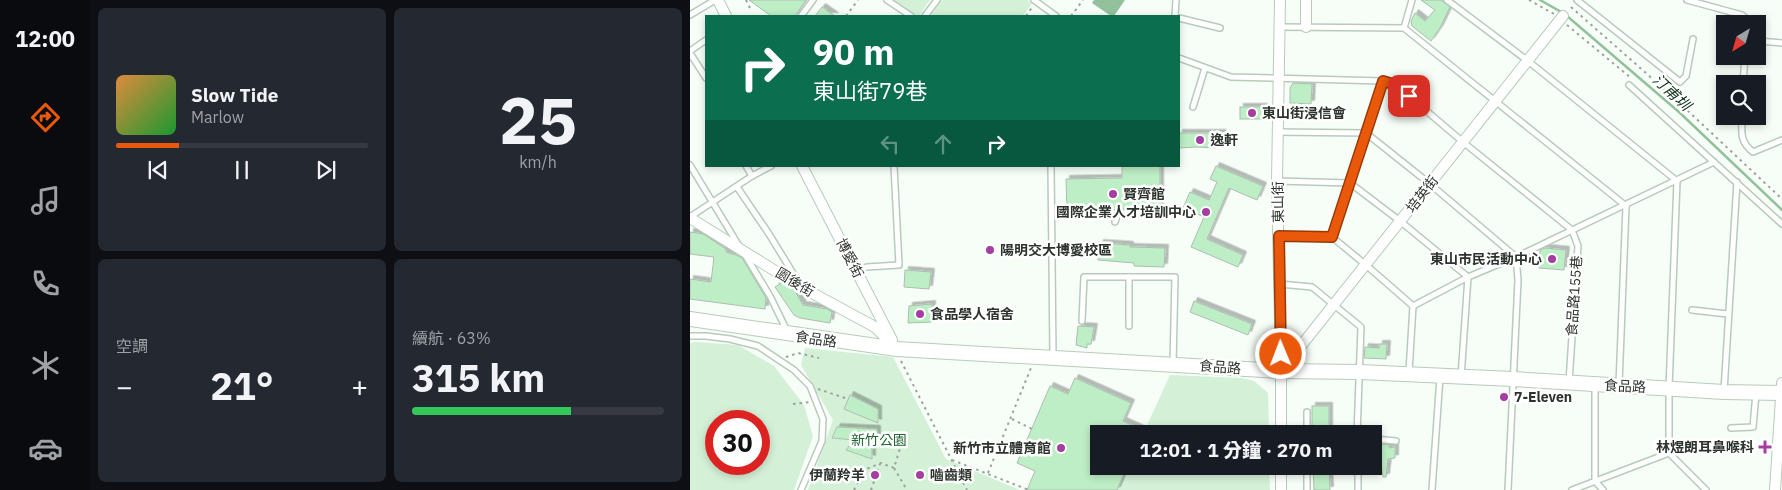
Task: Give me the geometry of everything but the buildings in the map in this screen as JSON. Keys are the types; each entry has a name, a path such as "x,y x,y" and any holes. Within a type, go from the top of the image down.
{"street":[{"path":"717,0 725,15"},
{"name":"東山街","path":"1280,0 1277,181 1282,371 1281,425"},
{"path":"1306,0 1306,27"},
{"name":"培英街","path":"1282,371 1562,18"},
{"name":"博愛街","path":"803,167 897,350"},
{"name":"園後街","path":"690,218 801,287 875,327 897,350"},
{"name":"食品路","path":"690,320 897,350 1282,371 1360,372 1513,379 1724,392 1756,393 1782,390"},
{"path":"1775,490 1782,390"},
{"path":"1281,475 1281,490"}],"lane":[{"path":"690,15 717,0"},
{"path":"802,15 813,0"},
{"path":"887,0 910,15"},
{"path":"926,15 937,0"},
{"path":"1176,0 1177,15"},
{"path":"1404,28 1412,0"},
{"path":"1448,0 1528,61 1677,181"},
{"path":"1577,0 1680,82 1686,76 1693,39"},
{"path":"1687,0 1742,15"},
{"path":"1035,1 1055,15"},
{"path":"1180,18 1220,28"},
{"path":"1280,27 1404,28 1626,206"},
{"path":"705,41 690,52 705,76"},
{"path":"1766,42 1782,43"},
{"path":"1180,58 1231,77 1383,81 1396,85 1572,230"},
{"path":"1193,107 1205,68"},
{"path":"1332,237 1383,81"},
{"path":"1629,85 1782,224"},
{"path":"1742,125 1742,138 1746,146 1753,152 1782,140"},
{"path":"1277,132 1366,133 1516,257 1518,280 1508,490"},
{"path":"1413,306 1468,277 1626,206 1714,162"},
{"path":"690,165 770,296 789,335"},
{"path":"747,167 752,176"},
{"path":"690,218 752,176 769,167"},
{"path":"856,270 867,267 898,265 894,167"},
{"path":"1051,167 1053,358"},
{"path":"1277,181 1350,183 1468,277"},
{"path":"1677,181 1669,388 1669,454 1706,490"},
{"path":"1724,392 1737,182"},
{"path":"737,187 769,234 801,287"},
{"path":"1619,386 1626,206"},
{"path":"1116,222 1118,213 1154,214"},
{"name":"食品路155巷","path":"1569,383 1578,246 1572,230"},
{"path":"1279,236 1332,237 1413,306"},
{"path":"1082,321 1084,277 1175,277 1173,364"},
{"path":"1129,277 1129,326"},
{"path":"1461,377 1468,277"},
{"path":"1280,284 1312,287 1361,327 1357,425"},
{"path":"1409,374 1413,306"},
{"path":"1692,310 1728,314"},
{"path":"690,336 730,339 758,346 794,370 810,386 823,419 822,441 801,490"},
{"path":"1432,490 1440,377"},
{"path":"1595,384 1595,481 1603,490"},
{"path":"1731,428 1753,427 1756,393"},
{"path":"1307,412 1307,425"},
{"path":"1382,439 1396,440"},
{"path":"1572,490 1669,454"},
{"path":"1307,475 1307,490"},
{"path":"1358,475 1358,490"}],"path":[{"path":"746,0 751,10"},
{"path":"847,15 858,0"},
{"path":"1072,15 1083,0"},
{"path":"1529,0 1562,18 1634,80"},
{"path":"1027,15 1035,1"},
{"path":"1571,7 1672,96 1782,199"},
{"path":"897,350 903,366 967,490"},
{"path":"779,360 798,353 819,358"},
{"path":"988,473 1036,357"},
{"path":"810,386 845,398"},
{"path":"793,404 817,401"},
{"path":"1011,419 1032,428"},
{"path":"894,468 904,435"},
{"path":"952,460 1029,490"},
{"path":"871,490 881,462"},
{"path":"854,490 864,470 881,462 894,468 907,490"}],"green space":[{"path":"893,0 930,0 920,15 915,15"},
{"path":"942,0 1027,0 1032,3 1024,15 932,15"},
{"path":"690,343 738,345 774,366 804,405 813,436 794,490 690,490"},
{"name":"新竹公園","path":"805,348 893,357 946,459 1020,490 808,490 833,420 801,365"},
{"path":"1170,375 1242,378 1254,381 1268,393 1269,425 1147,425"},
{"path":"1124,475 1269,475 1270,490 1117,490"}],"shaded area":[{"path":"1094,0 1125,0 1115,15 1110,15 1092,3"}],"waterway":[{"name":"汀甫圳","path":"1540,0 1563,13"},
{"name":"汀甫圳","path":"1567,16 1679,112 1782,210"}],"place":[{"name":"東山街浸信會","path":"1252,113"},
{"name":"逸軒","path":"1200,140"},
{"name":"賢齊館","path":"1113,194"},
{"name":"國際企業人才培訓中心","path":"1206,212"},
{"name":"陽明交大博愛校區","path":"990,250"},
{"name":"東山市民活動中心","path":"1552,259"},
{"name":"食品學人宿舍","path":"920,314"},
{"name":"7-Eleven","path":"1504,397"},
{"name":"林煜朗耳鼻喉科","path":"1765,447"},
{"name":"新竹市立體育館","path":"1061,448"},
{"name":"伊蘭羚羊","path":"875,475"},
{"name":"嚙齒類","path":"920,475"}],"route":[{"path":"1281,354 1279,236 1332,237 1383,81 1396,85 1409,96"}]}
